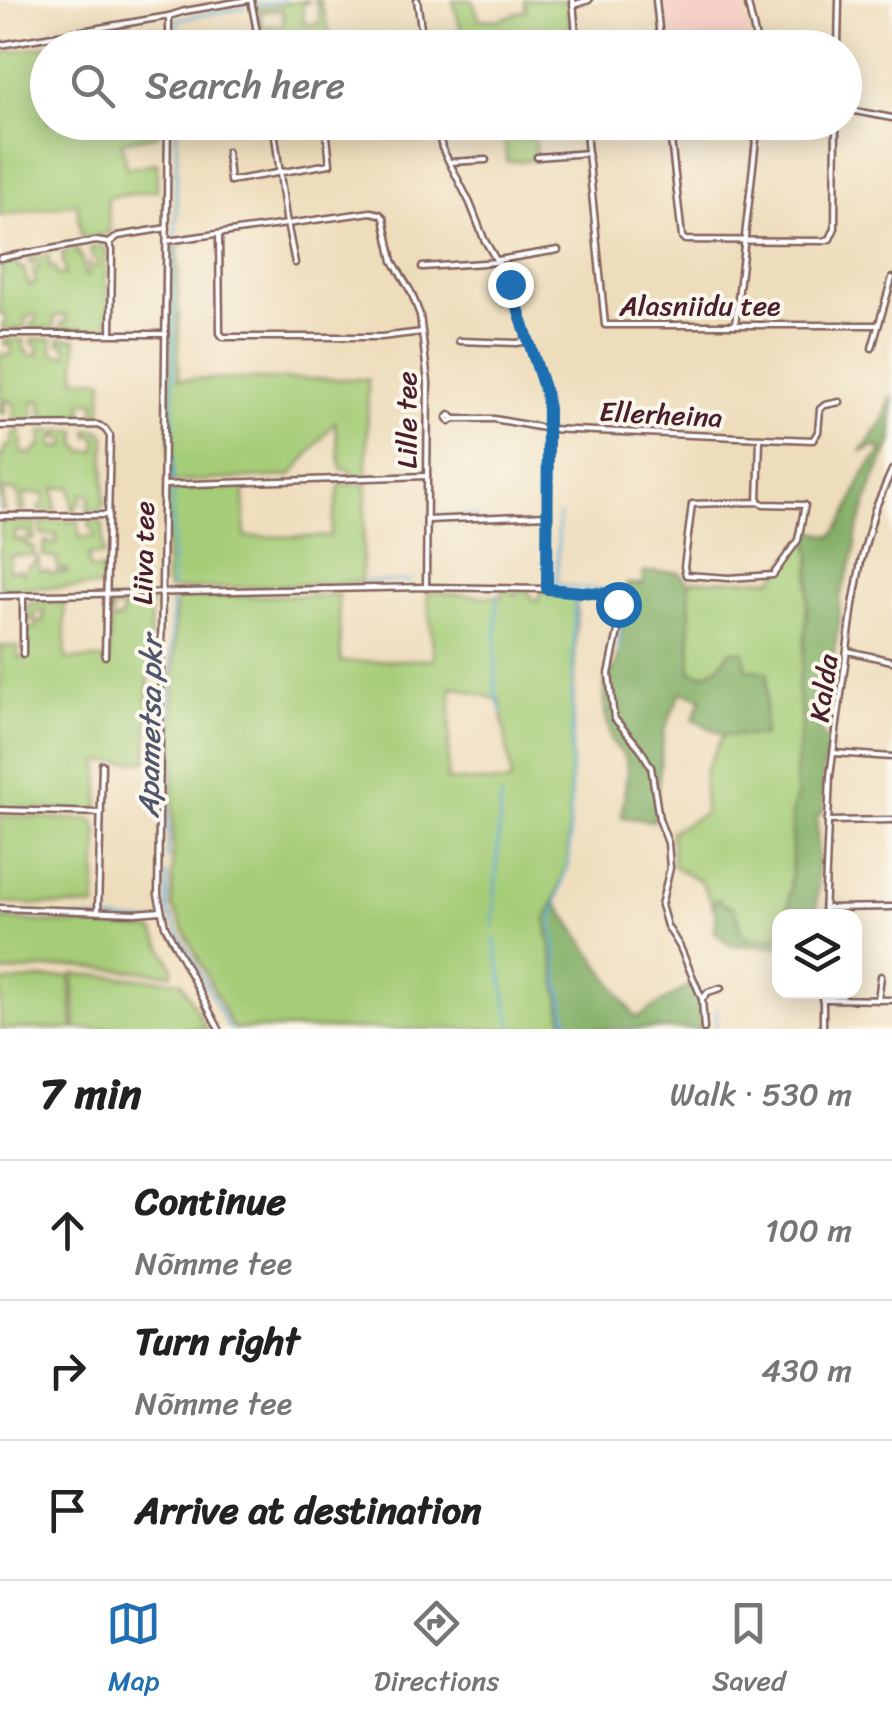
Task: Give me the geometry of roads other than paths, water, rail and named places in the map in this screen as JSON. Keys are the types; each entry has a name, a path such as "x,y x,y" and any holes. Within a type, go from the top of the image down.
{"street":[{"path":"87,30 250,0 256,30"},
{"path":"417,0 421,30"},
{"path":"576,30 573,2 588,0"},
{"path":"656,0 660,30"},
{"path":"747,0 754,30"},
{"path":"838,30 839,0"},
{"path":"169,16 169,30"},
{"path":"0,45 30,40"},
{"path":"862,112 892,118"},
{"name":"Liiva tee","path":"168,140 158,884 166,926 219,1029"},
{"path":"276,140 295,263"},
{"path":"226,152 230,181 330,164 328,140"},
{"path":"440,140 484,240 510,284 546,394 547,589"},
{"name":"Alasniidu tee","path":"587,140 605,325 877,326"},
{"path":"671,140 682,237 744,242 823,241 833,235 836,140"},
{"path":"736,325 756,140"},
{"path":"536,156 588,153"},
{"path":"450,162 486,160"},
{"name":"Lille tee","path":"167,241 371,212 380,214 387,224 393,261 417,305 422,332 428,382 426,587"},
{"path":"0,258 96,241 108,243 118,236 168,228"},
{"path":"219,234 223,337 382,337 422,332"},
{"path":"108,243 112,250 111,333"},
{"path":"422,267 498,261 558,250"},
{"path":"872,348 892,278"},
{"path":"0,334 166,334"},
{"path":"459,342 528,341"},
{"name":"Ellerheina","path":"454,419 494,419 549,430 813,440 818,432 820,409 840,402"},
{"path":"0,426 98,425 110,436 104,656"},
{"path":"758,502 760,438"},
{"name":"Kalda","path":"824,908 830,776 861,561 875,509 892,470"},
{"path":"164,485 427,476"},
{"path":"758,502 806,505 798,540 773,575 690,577 684,572 692,504 758,502"},
{"path":"0,516 109,515"},
{"path":"426,520 547,515"},
{"path":"0,596 426,587 547,589 615,598 618,631 609,674 614,718 651,767 670,868 661,905 702,999 704,1029"},
{"path":"22,654 23,596"},
{"path":"848,651 892,662"},
{"path":"834,753 892,758"},
{"path":"98,912 102,764"},
{"path":"0,810 101,813"},
{"path":"828,821 892,820"},
{"path":"0,908 161,911"},
{"path":"824,908 892,908"},
{"path":"878,1000 881,976"},
{"path":"702,999 708,992 721,988"},
{"path":"823,999 823,1029"},
{"path":"862,999 892,1000"}],"waterway":[{"name":"Apametsa pkr","path":"256,5 286,0"},
{"path":"178,30 178,19 245,8"},
{"path":"176,236 177,140"},
{"path":"173,480 175,248"},
{"path":"172,589 173,491"},
{"path":"559,514 557,584 612,590"},
{"path":"432,517 478,515"},
{"path":"364,582 411,581"},
{"path":"618,653 622,607 619,591"},
{"path":"497,595 495,691 503,715"},
{"path":"569,1029 552,919 569,858 575,595"},
{"name":"Apametsa pkr","path":"168,859 172,596"},
{"path":"493,928 501,797"},
{"name":"Apametsa pkr","path":"167,874 168,911 229,1029"},
{"path":"0,914 150,922"},
{"path":"494,938 512,1029"},
{"path":"716,1029 717,1010"}]}
